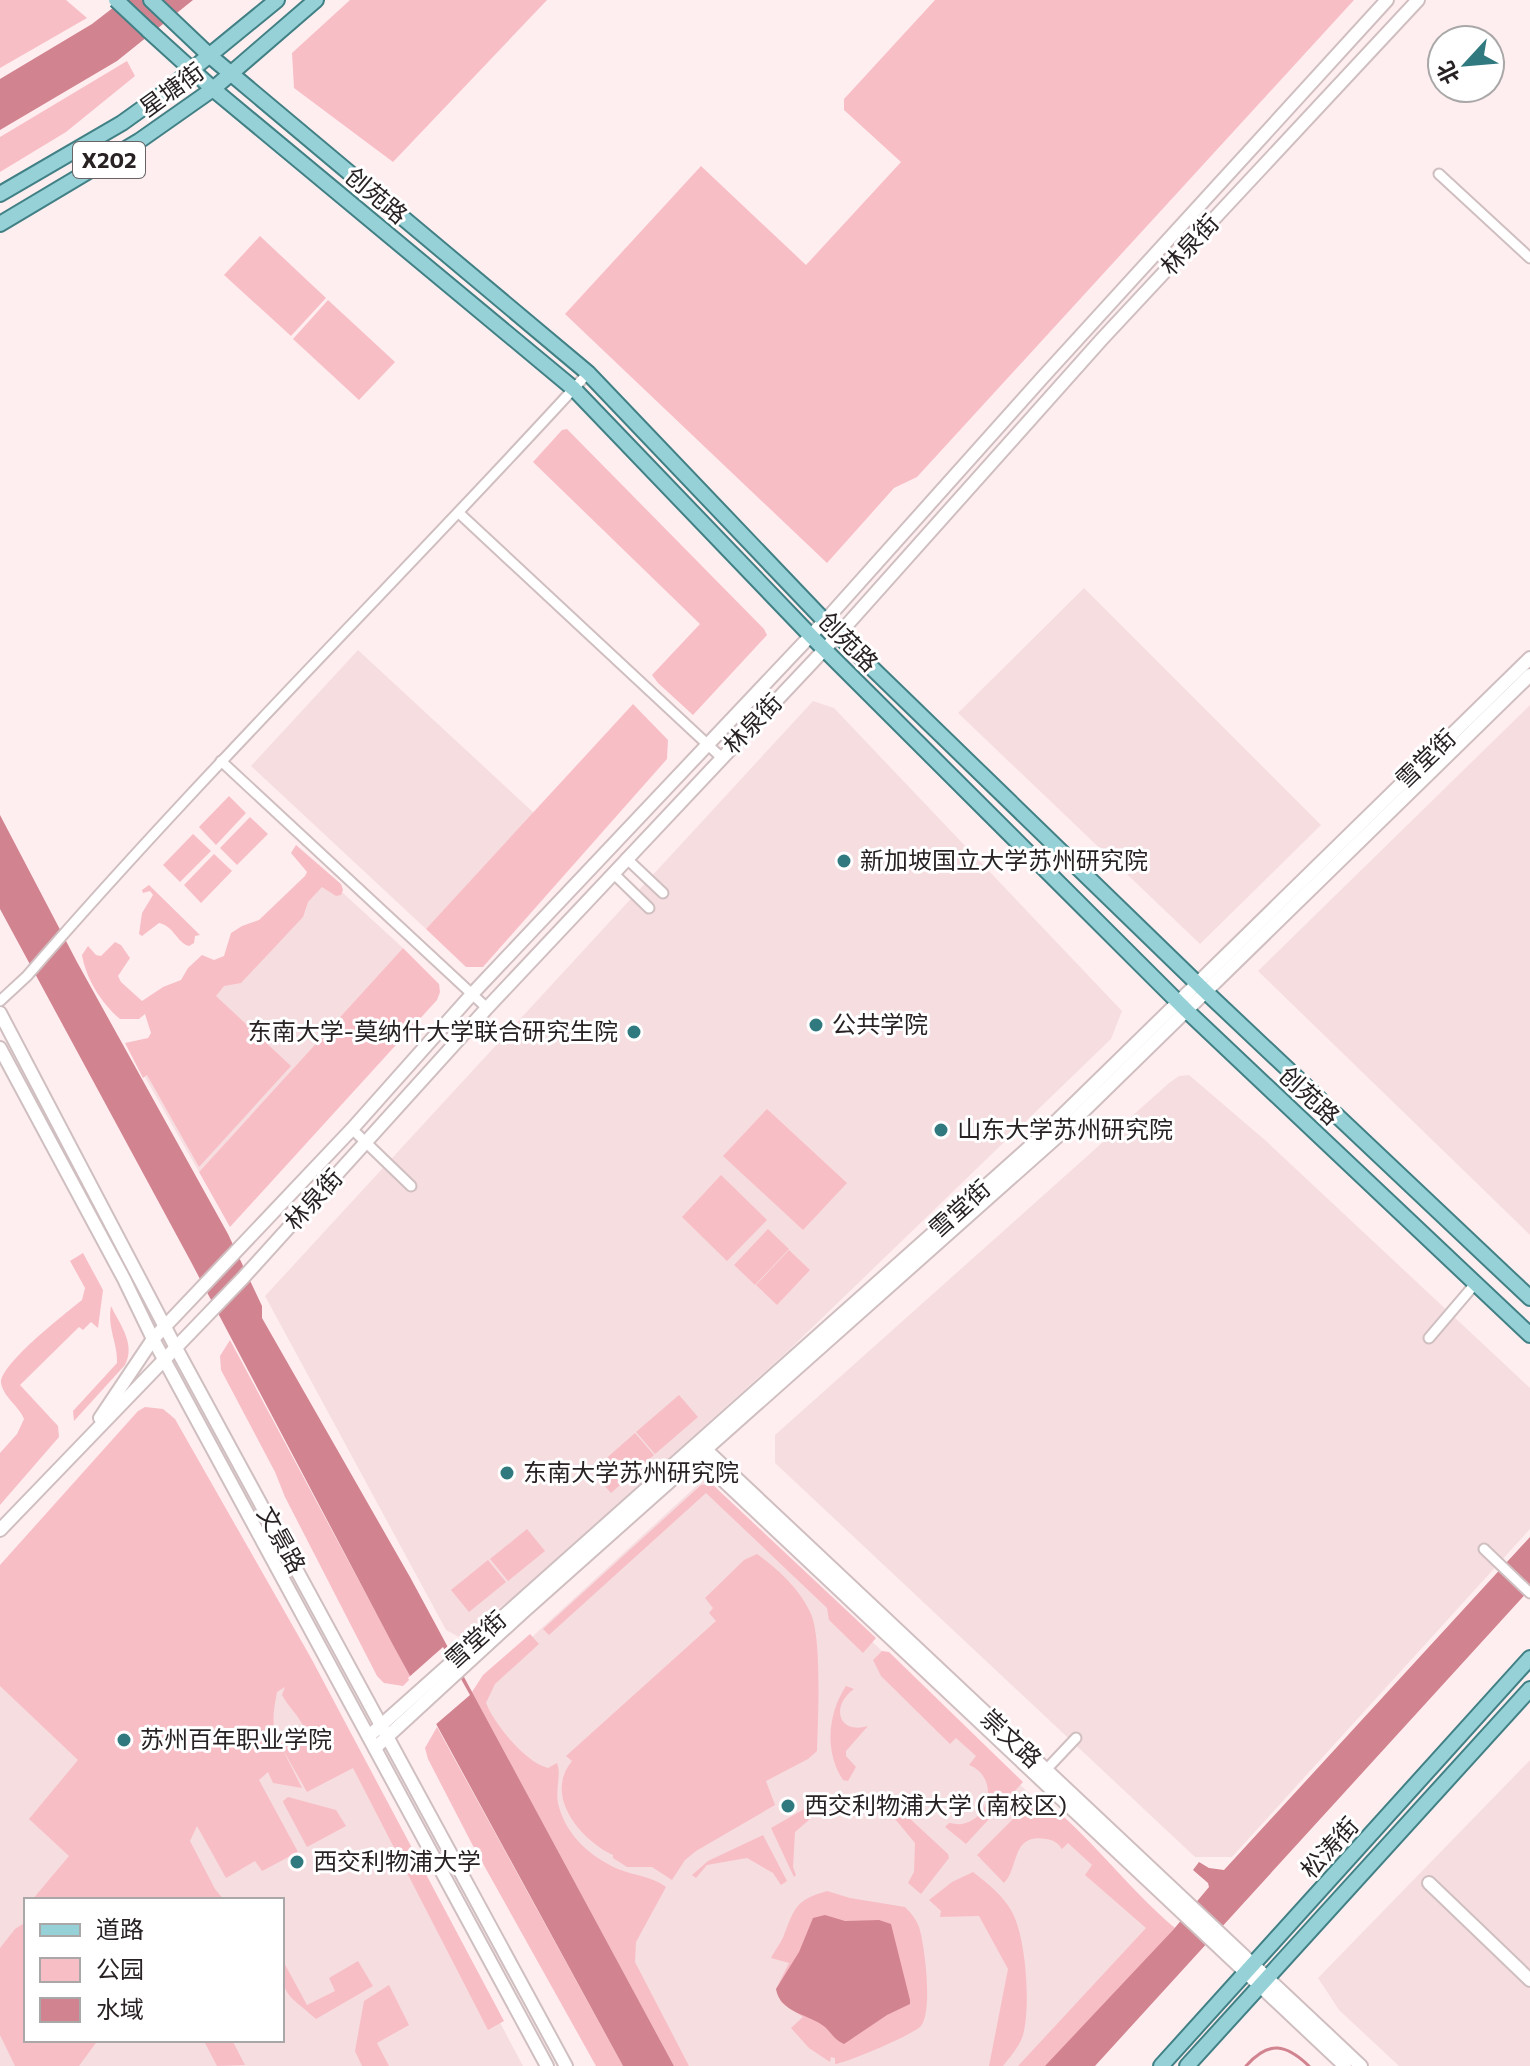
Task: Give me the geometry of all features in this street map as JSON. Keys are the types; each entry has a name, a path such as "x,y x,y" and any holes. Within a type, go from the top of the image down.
{"main road":[{"name":"创苑路","path":"116,0 213,89 574,389 810,636 1182,1006 1530,1335"},
{"name":"创苑路","path":"151,0 210,56 588,373 838,635 1201,987 1530,1298"},
{"name":"星塘街","path":"0,194 122,123 277,0"},
{"name":"星塘街","path":"0,224 139,141 213,89 316,0"},
{"name":"林泉街","path":"83,1443 153,1339 352,1129 473,993 825,620 1387,0"},
{"name":"林泉街","path":"0,1530 209,1315 487,1008 838,635 1102,339 1418,0"},
{"name":"雪堂街","path":"372,1742 698,1450 1182,1006 1530,658"},
{"name":"雪堂街","path":"1201,987 1530,675"},
{"name":"文景路","path":"0,1013 176,1348 566,2066"},
{"name":"文景路","path":"0,1048 153,1339 547,2066"},
{"name":"崇文路","path":"698,1450 1046,1770 1250,1970 1361,2066"},
{"name":"松涛街","path":"1161,2066 1530,1658"},
{"name":"松涛街","path":"1187,2066 1530,1689"},
{"path":"1429,1883 1530,1980"},
{"name":"崇文路","path":"1264,1983 1345,2066"}],"street":[{"path":"1439,174 1530,258"},
{"path":"0,1001 27,976 221,761 459,513 588,373"},
{"path":"459,513 721,757"},
{"path":"221,761 487,1008"},
{"path":"626,858 663,893"},
{"path":"613,873 649,908"},
{"path":"352,1129 411,1186"},
{"path":"1429,1338 1475,1284"},
{"path":"1484,1549 1530,1593"},
{"path":"1046,1770 1073,1741"}],"shaded area":[{"path":"1084,588 1321,825 1200,944 958,713"},
{"path":"358,650 534,813 426,929 251,766"},
{"path":"813,701 834,708 1122,1011 1111,1039 790,1349 514,1597 459,1637 446,1630 265,1296"},
{"path":"1530,705 1530,1235 1258,971"},
{"path":"319,871 403,948 199,1172 141,1070"},
{"path":"1189,1075 1265,1140 1530,1388 1530,1529 1232,1857 1195,1857 775,1463 775,1435 1169,1083 1179,1076"},
{"name":"苏州百年职业学院","path":"142,1409 170,1414 320,1682 523,2066 0,2066 0,1568"},
{"name":"西交利物浦大学 (南校区)","path":"704,1479 1160,1920 1029,2066 674,2066 472,1692"},
{"path":"1530,1760 1530,2066 1399,2066 1339,2010 1318,1978"}],"green space":[{"path":"0,0 66,0 87,18 0,68"},
{"path":"350,0 547,0 393,162 294,88 292,53"},
{"path":"935,0 1354,0 917,477 894,488 827,563 565,314 701,166 806,265 901,162 844,110 844,99"},
{"path":"127,61 135,76 66,132 0,172 0,137"},
{"path":"260,236 326,298 291,336 224,275"},
{"path":"328,300 395,362 359,400 293,339"},
{"path":"567,429 767,635 693,715 652,675 700,624 533,462 562,430"},
{"path":"633,704 668,740 667,759 483,967 466,967 426,929"},
{"path":"229,796 246,813 216,845 199,827"},
{"path":"250,817 268,834 237,865 220,848"},
{"path":"193,834 211,851 180,882 163,865"},
{"path":"296,845 341,884 341,895 336,896 322,887 308,902 303,917 241,983 224,986 216,996 291,1066 199,1167 147,1075 143,1078 125,1043 148,1038 151,1033 145,1014 139,1019 120,1019 113,1013 91,982 82,955 88,946 101,956 115,942 121,945 130,958 118,976 142,1001 181,980 202,955 214,960 224,956 231,933 259,920 305,876 307,872 291,853"},
{"path":"214,854 232,871 201,903 184,885"},
{"path":"149,885 200,935 195,936 194,943 189,946 181,942 168,927 159,923 142,936 139,934 142,913 153,895 150,891 143,893 142,890"},
{"path":"403,948 439,984 437,1000 230,1227 199,1172"},
{"path":"767,1109 847,1183 803,1230 723,1156"},
{"path":"721,1175 767,1220 727,1261 682,1217"},
{"path":"768,1229 789,1249 755,1285 734,1265"},
{"path":"789,1250 810,1270 777,1305 756,1285"},
{"path":"83,1253 103,1290 98,1328 91,1322 83,1330 79,1327 20,1385 58,1426 59,1437 0,1505 0,1453 17,1434 24,1419 1,1383 11,1364 35,1339 82,1300 85,1288 70,1261"},
{"path":"111,1306 126,1335 128,1357 125,1365 74,1421 73,1411 117,1363 110,1322"},
{"path":"230,1340 411,1678 403,1686 384,1683 377,1676 221,1370 220,1356"},
{"path":"679,1395 698,1417 655,1454 636,1432"},
{"name":"苏州百年职业学院","path":"145,1407 163,1409 175,1419 311,1658 504,2021 488,2030 353,1768 307,1792 282,1748 302,1788 273,1783 268,1772 259,1780 298,1852 262,1871 255,1861 226,1878 197,1826 190,1841 222,1898 34,1898 69,1856 29,1819 78,1760 0,1686 0,1565 138,1411","holes":["285,1687 282,1695 304,1728 279,1742 274,1730 274,1711 277,1692"]},
{"path":"635,1433 654,1455 611,1493 592,1471"},
{"path":"712,1484 876,1638 863,1653 829,1620 827,1608 706,1493 549,1635 543,1629 701,1485"},
{"path":"527,1529 545,1551 508,1581 490,1559"},
{"path":"757,1554 788,1581 811,1614 818,1661 817,1751 766,1781 775,1805 696,1851 685,1860 672,1880 652,1867 627,1867 589,1839 570,1816 562,1788 564,1774 572,1761 566,1756 716,1621 709,1613 713,1608 705,1598 744,1560"},
{"path":"488,1560 506,1582 469,1612 451,1590"},
{"path":"530,1634 539,1644 495,1684 486,1703 496,1722 521,1751 548,1768 557,1763 559,1807 568,1827 581,1844 608,1864 666,1887 636,1942 635,1962 689,2066 674,2066 472,1692 483,1675"},
{"path":"882,1651 889,1652 1023,1782 966,1844 945,1827 949,1823 972,1821 985,1806 988,1788 985,1779 969,1765 976,1756 956,1738 950,1744 881,1676 873,1660"},
{"path":"846,1686 854,1689 842,1703 841,1717 850,1726 868,1726 846,1751 846,1756 856,1767 848,1781 843,1780 837,1769 831,1745 835,1708"},
{"path":"437,1727 623,2066 596,2066 472,1844 428,1759 425,1748"},
{"path":"1037,1795 1074,1826 1175,1928 1048,2066 1018,2066 1146,1928 1085,1875 1092,1865 1068,1843 1062,1849 1049,1839 1027,1841 1021,1846 1004,1883 977,1855"},
{"path":"288,1797 336,1810 346,1826 307,1847 284,1804"},
{"path":"825,1797 831,1797 830,1806 825,1806 795,1832 794,1877 771,1828"},
{"path":"880,1802 908,1817 948,1854 949,1858 921,1894 908,1883 914,1872 915,1843 891,1814 877,1812"},
{"path":"763,1835 787,1881 781,1885 773,1873 747,1858 707,1865 696,1878 692,1875 708,1861"},
{"path":"973,1872 994,1890 1012,1912 1024,1954 1027,1990 1023,2035 1003,2066 989,2066 1008,1969 979,1916 940,1917 941,1911 929,1900 952,1882"},
{"path":"827,1891 905,1907 919,1927 927,1978 927,2007 921,2026 880,2048 835,2064 835,2058 831,2057 830,2062 809,2048 791,2028 803,2017 781,2002 776,1989 789,1963 771,1958 798,1906"},
{"path":"24,1923 24,2042 97,2042 79,2066 15,2066 0,2035 0,1948 15,1929"},
{"path":"358,1961 373,1986 316,2019 285,1989 284,1963 307,2005 335,1991 329,1978"},
{"path":"389,1985 409,2025 377,2043 389,2066 362,2066 355,2051 364,2001"},
{"path":"233,2042 245,2065 217,2066 205,2043"}],"water":[{"path":"123,0 193,0 117,61 0,130 0,79 92,24"},
{"path":"0,815 77,962 228,1234 262,1306 262,1318 410,1577 674,2066 623,2066 393,1645 0,909"},
{"path":"1530,1537 1530,1589 1095,2066 1045,2066 1173,1930 1209,1887 1193,1870 1199,1862 1209,1868 1224,1870"},
{"path":"825,1915 845,1921 879,1920 891,1924 910,2000 910,2004 887,2015 844,2044 825,2027 789,2008 776,1989 799,1952 813,1918"}],"pier":[{"path":"443,1647 470,1695 434,1726 408,1678"}],"waterway":[{"path":"1246,2066 1262,2052 1278,2048 1293,2053 1309,2066"}],"place":[{"name":"新加坡国立大学苏州研究院","path":"844,861"},
{"name":"公共学院","path":"816,1025"},
{"name":"东南大学-莫纳什大学联合研究生院","path":"634,1032"},
{"name":"山东大学苏州研究院","path":"941,1130"},
{"name":"东南大学苏州研究院","path":"507,1473"},
{"name":"苏州百年职业学院","path":"124,1740"},
{"name":"西交利物浦大学 (南校区)","path":"788,1806"},
{"name":"西交利物浦大学","path":"297,1862"}]}
